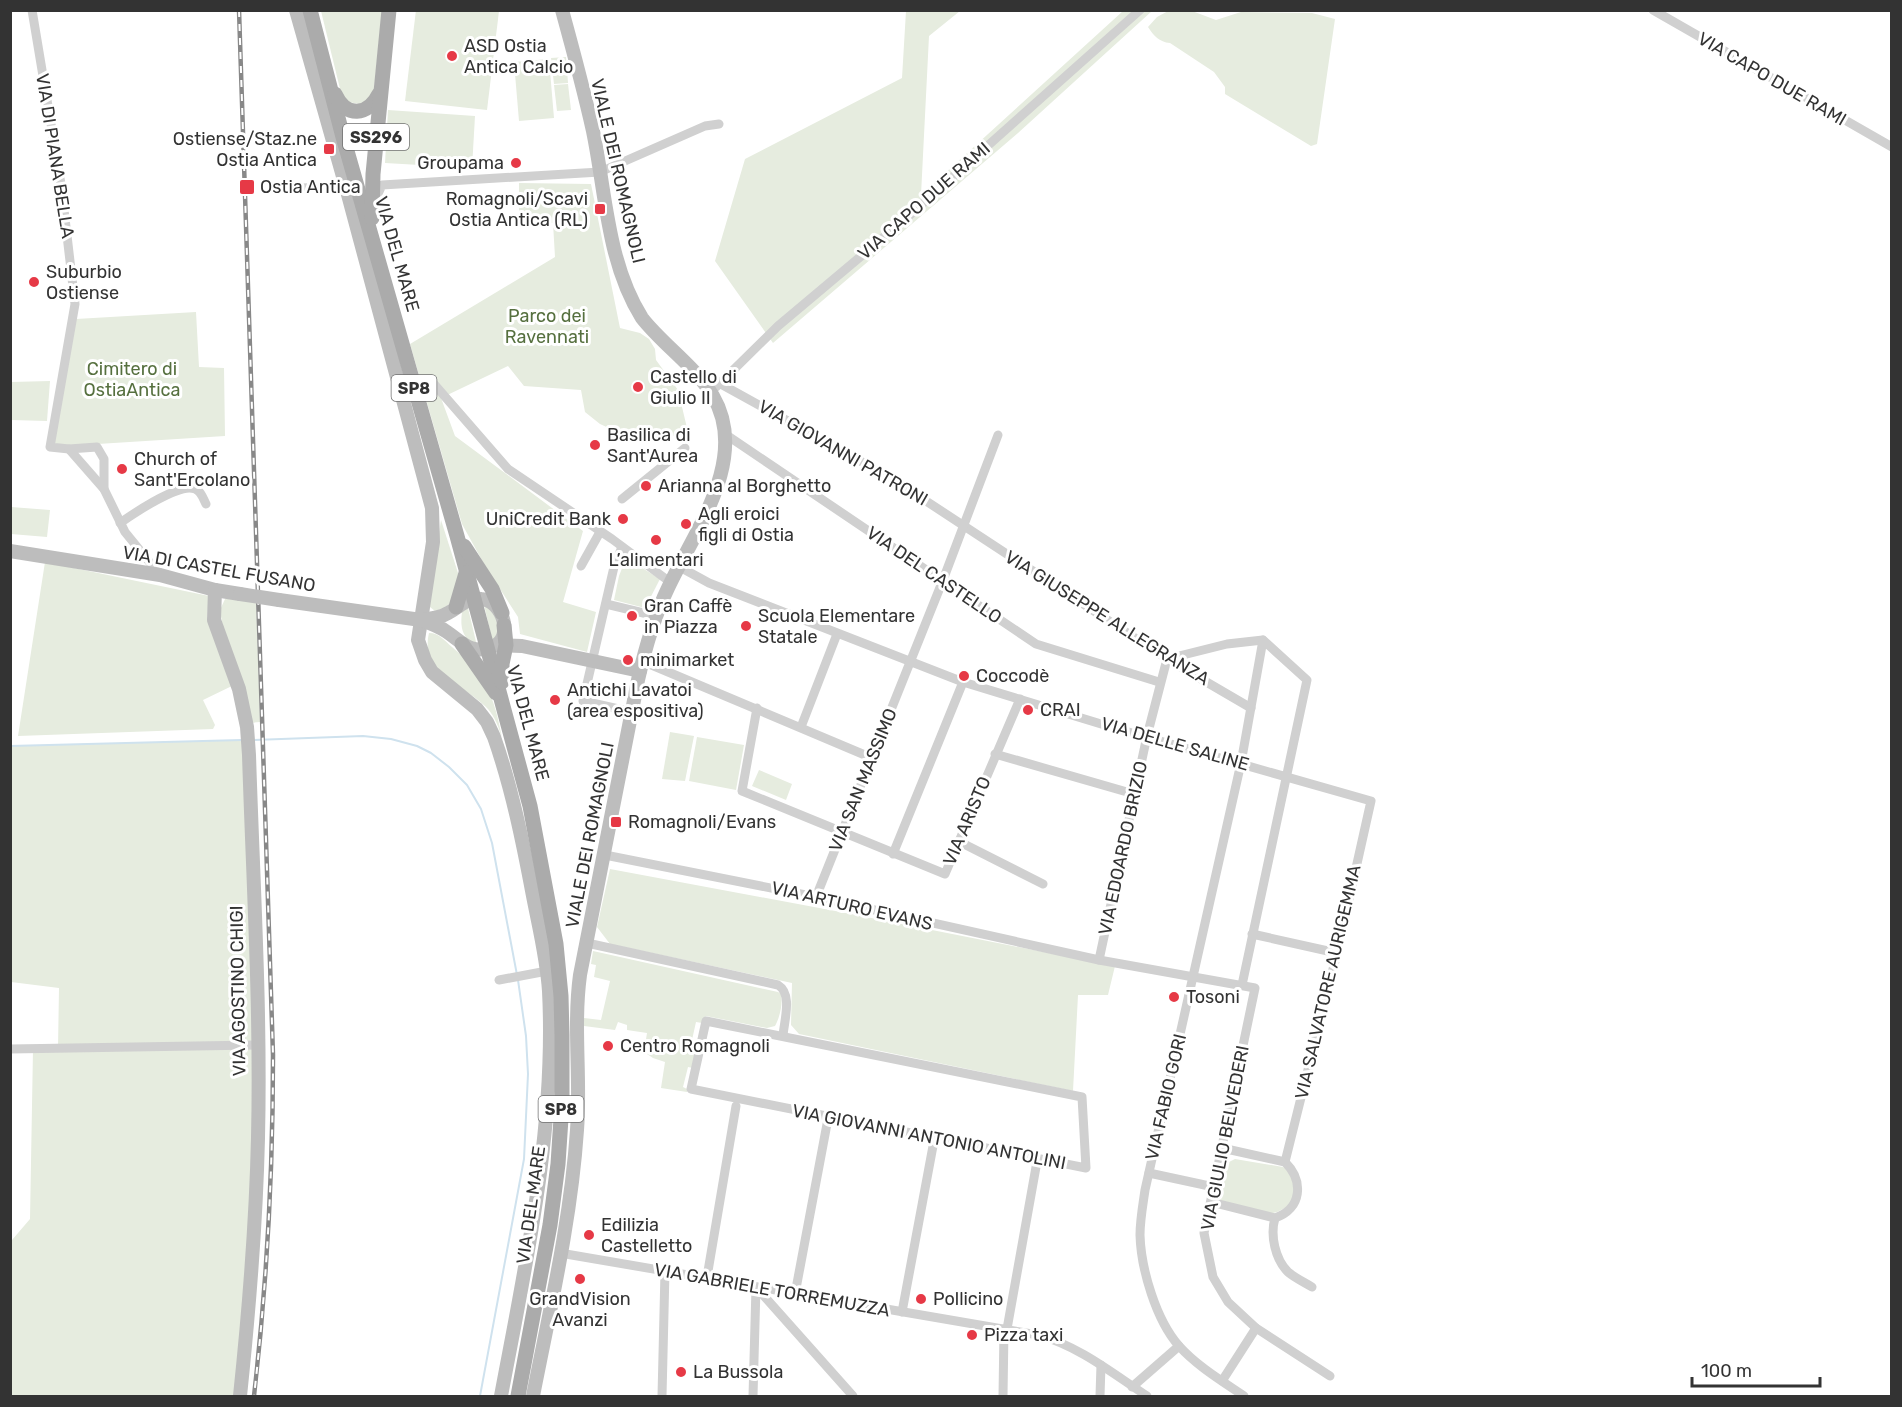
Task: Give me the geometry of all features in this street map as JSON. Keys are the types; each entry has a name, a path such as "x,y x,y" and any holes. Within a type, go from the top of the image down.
{"main road":[{"path":"296,10 432,508 433,542 418,640"},
{"name":"VIA DEL MARE","path":"310,10 343,137 458,536 466,573 474,599 497,646 501,700 530,806 550,904 562,1014 562,1103 557,1172 535,1313 518,1396"},
{"name":"SS296","path":"375,188 380,92 389,10"},
{"name":"VIALE DEI ROMAGNOLI","path":"533,1396 560,1253 576,1137 577,1010 580,975 641,666 656,616 670,582 720,478 726,450 716,388 656,334 642,318 620,266 611,237 593,131 562,10"},
{"name":"VIA DEL MARE","path":"328,75 340,103 351,110 367,109 380,92"},
{"path":"374,239 371,205 375,188"},
{"path":"458,536 485,576 512,638 522,646"},
{"name":"VIA DI CASTEL FUSANO","path":"10,551 160,575 215,590 421,620"},
{"path":"466,573 456,607 455,619 462,644 501,700"},
{"name":"VIA AGOSTINO CHIGI","path":"215,590 214,620 239,689 247,727 258,1045 255,1222 249,1316 240,1396"},
{"path":"421,620 443,616 474,599 490,601 503,619 497,646"},
{"path":"392,615 404,622 418,640 424,660 432,672 477,709 487,722 494,737 526,858 547,971 549,1009 544,1133 532,1225 501,1396"},
{"path":"421,620 441,628 473,650 497,646 522,646 591,662 641,666"}],"street":[{"name":"VIA DI PIANA BELLA","path":"32,10 61,184 75,304 50,447 69,449 104,489 125,532 160,575"},
{"name":"VIA CAPO DUE RAMI","path":"716,388 778,326 910,215 1140,10"},
{"name":"VIA CAPO DUE RAMI","path":"1653,10 1892,147"},
{"path":"375,188 382,185 600,172 705,126 719,124"},
{"path":"299,188 346,187"},
{"path":"434,384 508,469 670,582"},
{"name":"VIA GIOVANNI PATRONI","path":"716,388 891,478 964,527"},
{"name":"VIA DEL CASTELLO","path":"725,434 1035,644 1159,682"},
{"name":"VIA SAN MASSIMO","path":"816,897 964,527 998,435"},
{"path":"69,449 93,446 104,459 104,489"},
{"path":"622,499 685,448"},
{"path":"120,523 167,495 188,487 202,494 206,504"},
{"name":"VIA GIUSEPPE ALLEGRANZA","path":"964,527 1167,659 1251,708"},
{"path":"581,566 600,532"},
{"path":"622,547 614,567 583,701 632,712"},
{"name":"VIA DELLE SALINE","path":"678,566 709,583 963,682 1371,801"},
{"path":"606,604 656,616"},
{"path":"801,727 837,634"},
{"path":"1167,659 1227,644 1263,640 1307,680 1242,985"},
{"name":"VIA FABIO GORI","path":"1244,1396 1221,1381 1179,1346 1166,1328 1146,1276 1140,1235 1145,1190 1241,763 1263,640"},
{"name":"VIA EDOARDO BRIZIO","path":"1099,960 1159,682 1167,659"},
{"path":"641,666 757,708 872,758"},
{"path":"893,854 963,682"},
{"name":"VIA ARISTO","path":"757,708 742,791 945,874 1020,699"},
{"path":"995,754 1134,794"},
{"name":"VIA SALVATORE AURIGEMMA","path":"1285,1162 1337,953 1371,801"},
{"path":"958,841 1043,884"},
{"name":"VIA ARTURO EVANS","path":"605,855 816,897 1099,960 1255,988"},
{"path":"1252,934 1337,953"},
{"path":"587,943 778,985 784,989 786,995 783,1036"},
{"path":"499,980 547,971"},
{"name":"VIA GIULIO BELVEDERI","path":"1255,988 1204,1233 1213,1277 1228,1302 1256,1328 1330,1376"},
{"name":"VIA GIOVANNI ANTONIO ANTOLINI","path":"706,1021 783,1036 1082,1097 1086,1168 691,1089 706,1021"},
{"path":"10,1049 258,1045"},
{"path":"706,1277 736,1107"},
{"path":"795,1294 827,1124"},
{"path":"902,1312 933,1146"},
{"path":"1211,1202 1275,1218 1290,1210 1297,1197 1296,1178 1285,1162 1222,1148"},
{"path":"1003,1396 1006,1329 1036,1167"},
{"path":"1149,1173 1214,1187"},
{"path":"1275,1218 1273,1230 1275,1244 1282,1263 1292,1274 1312,1287"},
{"name":"VIA GABRIELE TORREMUZZA","path":"560,1253 1038,1335 1063,1343 1147,1396"},
{"path":"663,1396 665,1271"},
{"path":"753,1396 756,1287"},
{"path":"756,1287 853,1396"},
{"path":"1221,1381 1256,1328"},
{"path":"1132,1387 1179,1346"},
{"path":"1100,1396 1101,1365"}],"green space":[{"name":"ASD Ostia Antica Calcio","path":"416,10 499,11 487,110 405,101"},
{"path":"1170,10 1192,11 1216,20 1241,12 1312,13 1335,19 1317,144 1311,146 1225,94 1225,87 1214,72 1170,43 1157,38 1148,27 1157,17"},
{"path":"321,11 382,11 373,100 359,104 343,101"},
{"path":"906,11 960,11 929,36 921,195 1123,11 1152,11 1018,133 773,343 715,261 745,159 902,78"},
{"path":"566,57 568,83 554,84 551,58"},
{"path":"549,59 554,118 519,121 514,62"},
{"path":"568,84 571,110 557,111 554,85"},
{"path":"388,110 475,116 472,168 385,163"},
{"name":"Parco dei Ravennati","path":"519,183 591,184 620,328 640,333 649,339 655,349 656,360 678,390 687,428 679,437 636,429 613,430 600,424 585,412 581,390 524,386 508,366 441,398 455,436 583,531 563,602 596,612 587,652 520,634 518,617 462,524 410,344 555,257 553,223 519,224"},
{"name":"Cimitero di OstiaAntica","path":"196,312 199,367 224,368 225,436 50,447 76,319"},
{"path":"50,381 47,421 11,420 11,382"},
{"path":"11,507 50,510 47,537 11,534"},
{"path":"441,520 459,576 452,602 435,611 429,603"},
{"path":"626,558 660,579 645,608 614,600"},
{"path":"45,562 209,596 207,619 234,685 203,700 215,725 213,729 18,736"},
{"path":"231,595 256,597 260,722 250,723 223,628 220,610 225,599"},
{"path":"484,605 497,614 499,634 493,643"},
{"path":"468,608 477,646 468,640 462,628 462,612"},
{"path":"429,633 436,634 444,640 464,657 481,677 492,698 502,738 497,723 488,709 447,677 431,659 428,647"},
{"path":"670,732 694,736 685,781 662,779"},
{"path":"697,737 744,745 736,790 689,781"},
{"path":"252,740 258,1045 240,1396 11,1396 11,1252 12,1240 30,1219 33,1049 58,1048 59,988 11,982 10,746"},
{"path":"759,770 792,784 786,800 752,786"},
{"path":"610,869 1115,966 1108,995 1078,995 1073,1091 799,1034 791,1025 792,983 610,944 597,927"},
{"path":"593,951 778,992 781,994 781,1010 775,1026 767,1028 706,1016 702,1023 696,1022 692,1040 698,1042 693,1068 688,1067 683,1087 687,1089 687,1092 661,1088 665,1062 644,1052 647,1033 627,1030 627,1025 618,1022 615,1030 584,1026 584,1018 601,1020 610,981 594,977 596,965 591,964"},
{"path":"1235,1159 1283,1167 1289,1171 1296,1188 1289,1206 1269,1214 1218,1201 1225,1167 1227,1163"}],"waterway":[{"path":"253,740 363,736 391,739 417,746 431,753 449,767 467,785 481,809 492,843 517,975"},
{"path":"10,746 242,740"},
{"path":"480,1396 524,1159 528,1074 526,1036 518,980"}],"railway":[{"path":"239,10 273,1055 268,1226 254,1396"}],"place":[{"name":"ASD Ostia Antica Calcio","path":"452,56"},
{"name":"Ostiense/Staz.ne Ostia Antica","path":"329,149"},
{"name":"Groupama","path":"516,163"},
{"name":"Ostia Antica","path":"247,187"},
{"name":"Romagnoli/Scavi Ostia Antica (RL)","path":"600,209"},
{"name":"Suburbio Ostiense","path":"34,282"},
{"name":"Castello di Giulio II","path":"638,387"},
{"name":"Basilica di Sant'Aurea","path":"595,445"},
{"name":"Church of Sant'Ercolano","path":"122,469"},
{"name":"Arianna al Borghetto","path":"646,486"},
{"name":"UniCredit Bank","path":"623,519"},
{"name":"Agli eroici figli di Ostia","path":"686,524"},
{"name":"L’alimentari","path":"656,540"},
{"name":"Gran Caffè in Piazza","path":"632,616"},
{"name":"Scuola Elementare Statale","path":"746,626"},
{"name":"minimarket","path":"628,660"},
{"name":"Coccodè","path":"964,676"},
{"name":"Antichi Lavatoi (area espositiva)","path":"555,700"},
{"name":"CRAI","path":"1028,710"},
{"name":"Romagnoli/Evans","path":"616,822"},
{"name":"Tosoni","path":"1174,997"},
{"name":"Centro Romagnoli","path":"608,1046"},
{"name":"Edilizia Castelletto","path":"589,1235"},
{"name":"GrandVision Avanzi","path":"580,1279"},
{"name":"Pollicino","path":"921,1299"},
{"name":"Pizza taxi","path":"972,1335"},
{"name":"La Bussola","path":"681,1372"}]}
